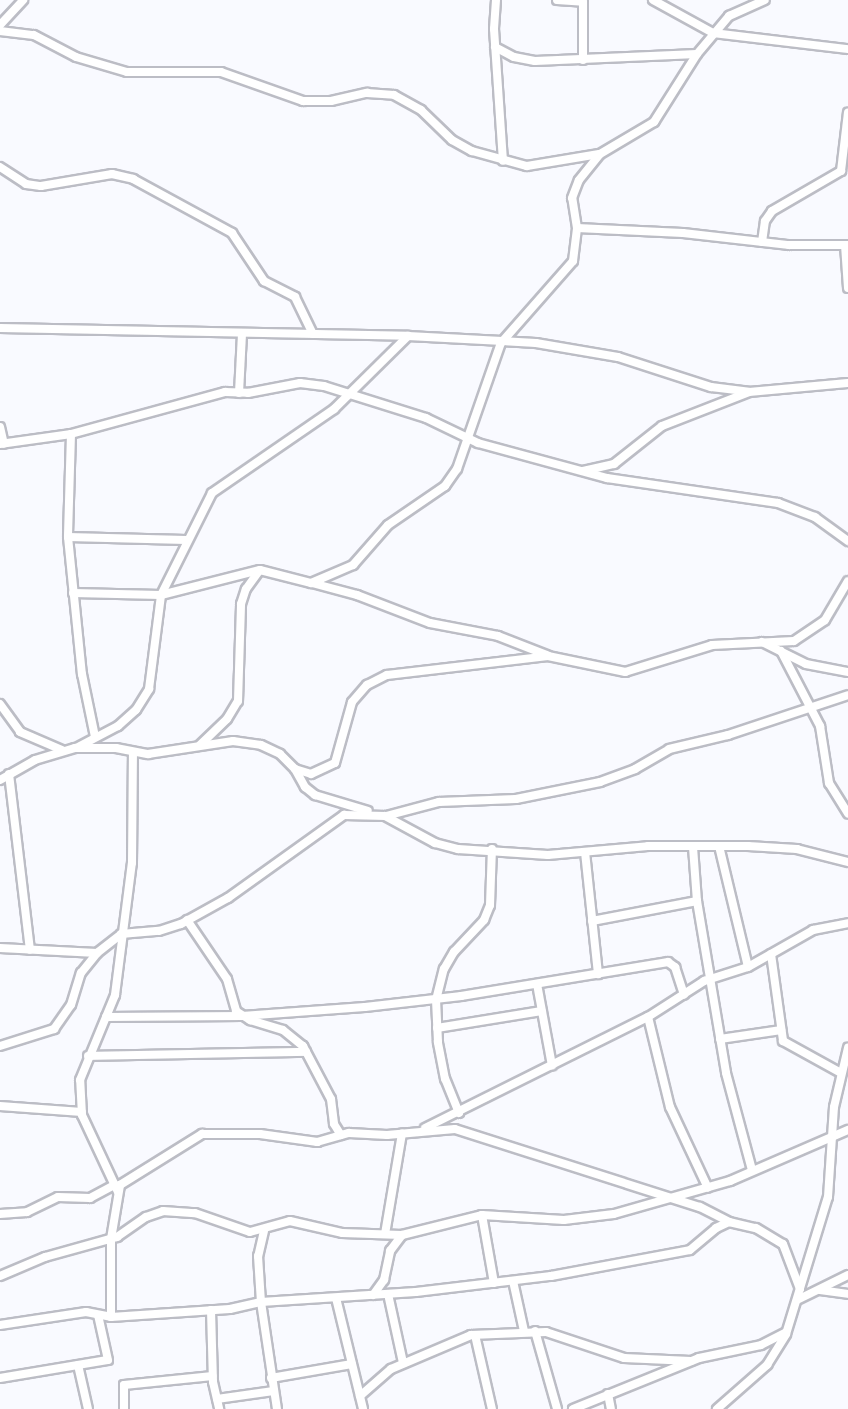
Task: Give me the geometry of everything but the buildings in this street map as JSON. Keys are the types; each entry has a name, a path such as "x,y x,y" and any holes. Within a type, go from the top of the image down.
{"street":[{"path":"0,25 23,0"},
{"path":"496,0 495,47 503,161"},
{"path":"557,0 583,2 583,60"},
{"path":"653,0 713,33 848,49"},
{"path":"0,31 34,35 76,57 127,72 221,72 303,101 331,101 367,93 394,94 421,110 452,140 503,161 542,165 600,154 654,122 713,33 729,16 765,0"},
{"path":"495,47 514,57 535,61 697,54"},
{"path":"838,48 848,54"},
{"path":"762,242 765,221 772,211 841,171 848,112"},
{"path":"311,583 353,565 388,525 445,486 470,439 486,378 501,343 573,261 577,228 572,206 575,189 600,154"},
{"path":"0,167 17,179 41,186 112,174 133,179 232,233 264,281 296,297 313,334"},
{"path":"577,228 762,242 847,245 848,288"},
{"path":"0,328 408,336 501,343 536,343 618,357 711,387 749,392 848,383"},
{"path":"239,393 242,333"},
{"path":"75,748 118,726 136,710 149,689 161,595 186,540 219,485 244,472 267,452 352,395 408,336"},
{"path":"0,427 2,444 71,434 225,392 239,393 300,383 352,395 426,418 470,439 581,471 643,485 777,503 815,517 848,541"},
{"path":"581,471 614,464 662,426 749,392"},
{"path":"71,434 68,537 82,674 95,737"},
{"path":"68,537 186,540"},
{"path":"73,593 161,595 260,570 357,595 430,623 498,636 548,656 625,672 712,645 794,641 813,632 830,614 848,580"},
{"path":"200,745 227,719 238,701 242,604 246,589 260,570"},
{"path":"760,641 806,664 848,672"},
{"path":"781,651 820,726 829,783 848,813"},
{"path":"295,769 311,774 335,763 352,702 376,679 398,672 459,669 548,656"},
{"path":"0,1046 54,1029 71,1005 81,973 97,953 121,934 159,931 187,920 295,853 334,820 358,813 386,816 439,802 516,799 600,782 635,770 669,749 728,735 810,705 848,694"},
{"path":"0,704 20,732 64,750"},
{"path":"0,780 35,759 75,748 116,748 133,753 171,752 200,745 233,741 261,745 280,754 295,769 305,787 315,795 386,816 446,847 548,855 719,846 797,849 848,862"},
{"path":"111,1317 111,1239 116,1188 82,1112 80,1080 114,995 132,863 133,753"},
{"path":"9,774 30,950"},
{"path":"719,846 748,967"},
{"path":"693,847 697,901 720,1039 752,1170"},
{"path":"459,1113 445,1079 437,1028 436,1000 444,969 454,952 484,920 490,905 492,849"},
{"path":"585,852 598,974"},
{"path":"592,921 697,901"},
{"path":"187,920 227,978 232,1002 242,1016 283,1030 306,1052 331,1099 334,1124 341,1135"},
{"path":"420,1130 459,1113 552,1066 579,1049 648,1017 710,979 748,967 813,930 848,923"},
{"path":"0,948 97,953"},
{"path":"771,954 781,1030 787,1046 841,1073"},
{"path":"106,1017 242,1016 436,1000 668,962 675,967 684,995"},
{"path":"537,984 552,1066"},
{"path":"437,1028 542,1011"},
{"path":"648,1017 670,1107 708,1188"},
{"path":"720,1039 781,1030"},
{"path":"717,1409 767,1365 786,1333 828,1197 832,1136 841,1073 848,1048"},
{"path":"88,1056 306,1052"},
{"path":"0,1106 82,1112"},
{"path":"0,1214 27,1212 58,1197 90,1198 116,1188 126,1178 199,1135 260,1134 317,1142 341,1135 448,1129 481,1136 553,1163 612,1178 711,1211 729,1222 756,1228 783,1244 800,1289"},
{"path":"0,1276 45,1257 111,1239 162,1211 195,1213 250,1232 264,1231 290,1221 342,1233 402,1236 483,1215 580,1218 670,1199 708,1188 848,1130"},
{"path":"385,1234 402,1133"},
{"path":"483,1215 494,1283"},
{"path":"0,1325 86,1312 111,1317 211,1310 261,1302 388,1294 513,1281 682,1253 729,1222"},
{"path":"264,1231 258,1256 261,1302 277,1409"},
{"path":"373,1295 384,1280 390,1251 402,1236"},
{"path":"796,1300 848,1275"},
{"path":"513,1281 524,1331"},
{"path":"814,1291 829,1289 848,1294"},
{"path":"388,1294 403,1363"},
{"path":"336,1298 362,1409"},
{"path":"211,1310 213,1376 219,1409"},
{"path":"0,1378 109,1358 98,1315"},
{"path":"535,1331 557,1409"},
{"path":"360,1396 375,1381 403,1363 475,1335 535,1331 559,1335 624,1358 691,1361"},
{"path":"573,1409 691,1361 761,1346 786,1333"},
{"path":"475,1335 492,1409"},
{"path":"272,1378 352,1364"},
{"path":"78,1365 88,1409"},
{"path":"124,1409 124,1385 213,1376"},
{"path":"217,1399 273,1391"},
{"path":"608,1394 611,1409"}]}
